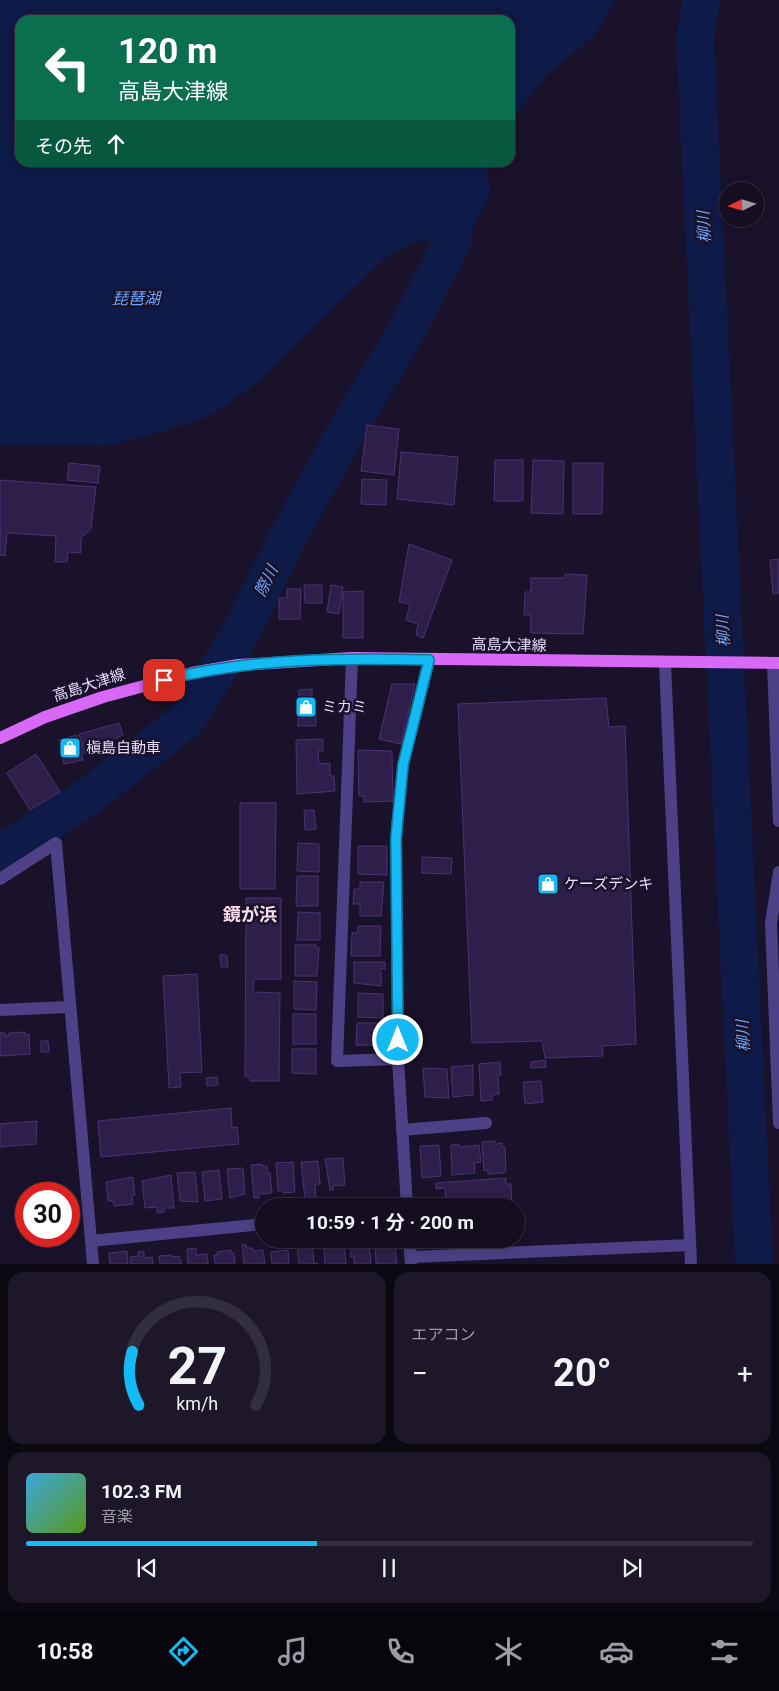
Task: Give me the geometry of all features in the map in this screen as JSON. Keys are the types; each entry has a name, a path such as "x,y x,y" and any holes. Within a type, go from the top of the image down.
{"main road":[{"name":"高島大津線","path":"0,738 45,717 102,697 192,673 238,666 352,658 776,663"}],"street":[{"path":"352,658 337,1062 398,1059"},
{"path":"406,1198 398,1059 396,838 403,765 429,660"},
{"path":"664,663 691,1264"},
{"path":"776,663 779,821"},
{"path":"0,879 56,843 93,1264"},
{"path":"779,872 771,923 779,1123"},
{"path":"0,1010 69,1006"},
{"path":"402,1130 486,1123"},
{"path":"91,1241 255,1225"},
{"path":"411,1260 690,1245"}],"water":[{"name":"琵琶湖","path":"0,0 615,0 595,35 546,76 515,116 515,15 15,15 15,167 489,167 487,172 491,192 468,239 416,241 385,258 257,383 210,416 165,431 107,446 0,445"}],"building":[{"path":"367,425 399,429 394,475 361,471"},
{"path":"401,452 458,457 454,505 397,499"},
{"path":"495,460 523,460 523,501 494,501"},
{"path":"533,460 564,461 563,514 531,513"},
{"path":"69,463 100,466 98,483 67,480"},
{"path":"573,463 603,463 602,514 573,514"},
{"path":"362,479 387,480 386,505 361,504"},
{"path":"0,480 96,487 91,529 81,538 81,553 68,552 67,562 55,562 56,536 7,533 5,556 0,555"},
{"path":"409,544 452,560 423,638 416,635 418,624 406,620 410,604 399,602"},
{"path":"779,559 779,593 773,594 770,560"},
{"path":"565,574 587,575 583,634 531,633 531,615 524,615 525,592 531,592 531,578 565,578"},
{"path":"304,585 322,585 322,603 305,603"},
{"path":"331,585 343,587 339,614 327,612"},
{"path":"287,589 301,589 300,619 279,619 279,598 287,598"},
{"path":"363,591 363,638 343,638 343,592"},
{"path":"392,684 415,684 401,744 379,739"},
{"path":"312,689 312,710 316,709 316,726 298,726 299,690"},
{"name":"ケーズデンキ","path":"606,698 609,727 625,726 636,1044 602,1046 603,1056 545,1058 542,1041 472,1043 458,704"},
{"path":"119,723 123,735 110,741 110,745 84,754 79,734"},
{"path":"77,735 83,760 64,764 59,740"},
{"path":"323,739 323,751 318,751 319,764 330,763 330,776 334,776 335,791 297,794 296,740"},
{"path":"358,750 392,751 393,801 364,802 364,796 359,796"},
{"path":"36,754 60,792 30,810 7,773"},
{"path":"240,803 276,803 275,889 240,889"},
{"path":"314,810 316,829 305,830 304,811"},
{"path":"298,843 319,844 319,872 297,871"},
{"path":"358,846 387,846 387,875 358,874"},
{"path":"422,857 452,858 451,874 422,873"},
{"path":"297,876 318,876 318,906 296,906"},
{"path":"360,882 384,882 381,916 360,916 360,904 353,904 354,889 360,889"},
{"path":"246,898 281,898 281,979 254,979 253,992 280,993 279,1081 250,1081 250,1077 245,1077"},
{"path":"298,912 320,913 320,940 297,940"},
{"path":"358,926 381,926 380,956 351,956 352,933 358,933"},
{"path":"295,945 316,945 316,948 319,948 317,976 295,976"},
{"path":"220,955 227,955 228,967 221,967"},
{"path":"354,962 385,962 385,969 381,968 381,986 354,983"},
{"path":"197,974 202,1072 180,1073 181,1087 169,1088 163,976"},
{"path":"294,981 317,982 316,1010 294,1009"},
{"path":"358,993 383,994 383,1018 358,1017"},
{"path":"293,1014 316,1014 316,1044 293,1044"},
{"path":"357,1023 383,1023 382,1045 356,1045"},
{"path":"25,1032 25,1035 29,1034 30,1054 0,1056 0,1033 5,1033 5,1036 9,1036 9,1033"},
{"path":"41,1041 48,1041 49,1052 41,1052"},
{"path":"292,1049 316,1049 316,1074 292,1073"},
{"path":"546,1060 546,1067 531,1068 531,1062"},
{"path":"500,1062 501,1075 498,1075 499,1094 492,1095 492,1100 481,1101 479,1064"},
{"path":"473,1065 473,1095 453,1097 451,1067"},
{"path":"423,1068 447,1069 449,1098 425,1097"},
{"path":"217,1077 218,1085 207,1086 206,1078"},
{"path":"541,1081 543,1102 525,1104 523,1082"},
{"path":"231,1108 232,1128 237,1127 239,1144 101,1157 98,1121"},
{"path":"37,1121 36,1144 0,1147 0,1124"},
{"path":"495,1141 496,1144 502,1143 502,1147 505,1147 506,1171 504,1173 488,1174 488,1170 484,1171 482,1142"},
{"path":"459,1144 459,1147 479,1145 481,1162 474,1163 475,1173 452,1175 451,1145"},
{"path":"439,1145 441,1176 422,1178 420,1146"},
{"path":"343,1158 345,1185 333,1186 333,1190 330,1190 325,1159"},
{"path":"318,1161 320,1184 315,1184 316,1198 305,1198 301,1162"},
{"path":"293,1162 295,1192 283,1193 283,1190 278,1191 276,1163"},
{"path":"262,1164 262,1166 267,1166 267,1173 270,1173 272,1193 259,1194 259,1198 254,1198 251,1165"},
{"path":"243,1168 245,1194 230,1198 227,1169"},
{"path":"219,1170 222,1199 205,1201 202,1172"},
{"path":"195,1172 198,1202 180,1201 177,1173"},
{"path":"171,1175 174,1208 164,1208 164,1212 157,1213 157,1207 145,1208 142,1181"},
{"path":"133,1177 135,1195 132,1195 133,1204 114,1206 113,1201 108,1201 106,1182"},
{"path":"506,1178 506,1184 511,1184 512,1198 446,1198 445,1188 436,1189 436,1183"},
{"path":"242,1245 246,1245 247,1248 253,1248 253,1251 263,1250 265,1264 244,1264"},
{"path":"196,1248 196,1255 207,1254 208,1264 188,1264 187,1249"},
{"path":"297,1248 312,1248 314,1263 318,1264 299,1264"},
{"path":"324,1248 345,1248 346,1264 325,1264"},
{"path":"350,1248 370,1248 371,1264 354,1264 354,1257 351,1257"},
{"path":"375,1248 395,1248 397,1264 376,1264"},
{"path":"231,1250 232,1254 234,1253 235,1264 215,1264 214,1255 217,1255 217,1252"},
{"path":"288,1250 289,1264 272,1264 271,1252"},
{"path":"127,1251 128,1264 110,1264 109,1253"},
{"path":"144,1251 144,1258 152,1257 153,1264 131,1264 130,1257 138,1256 138,1252"},
{"path":"172,1255 172,1257 179,1256 182,1264 160,1264 159,1256"}],"waterway":[{"name":"柳川","path":"701,0 695,40 754,1264"},
{"name":"際川","path":"0,854 89,796 186,720 238,638 290,533 346,432 406,332 453,240 452,167"}],"place":[{"name":"ミカミ","path":"306,707"},
{"name":"槇島自動車","path":"70,748"},
{"name":"ケーズデンキ","path":"548,884"}],"district":[{"name":"鏡が浜","path":"250,914"}],"route":[{"path":"164,680 192,673 238,666 303,661 352,658 429,660 403,765 396,838 398,1040"}]}
